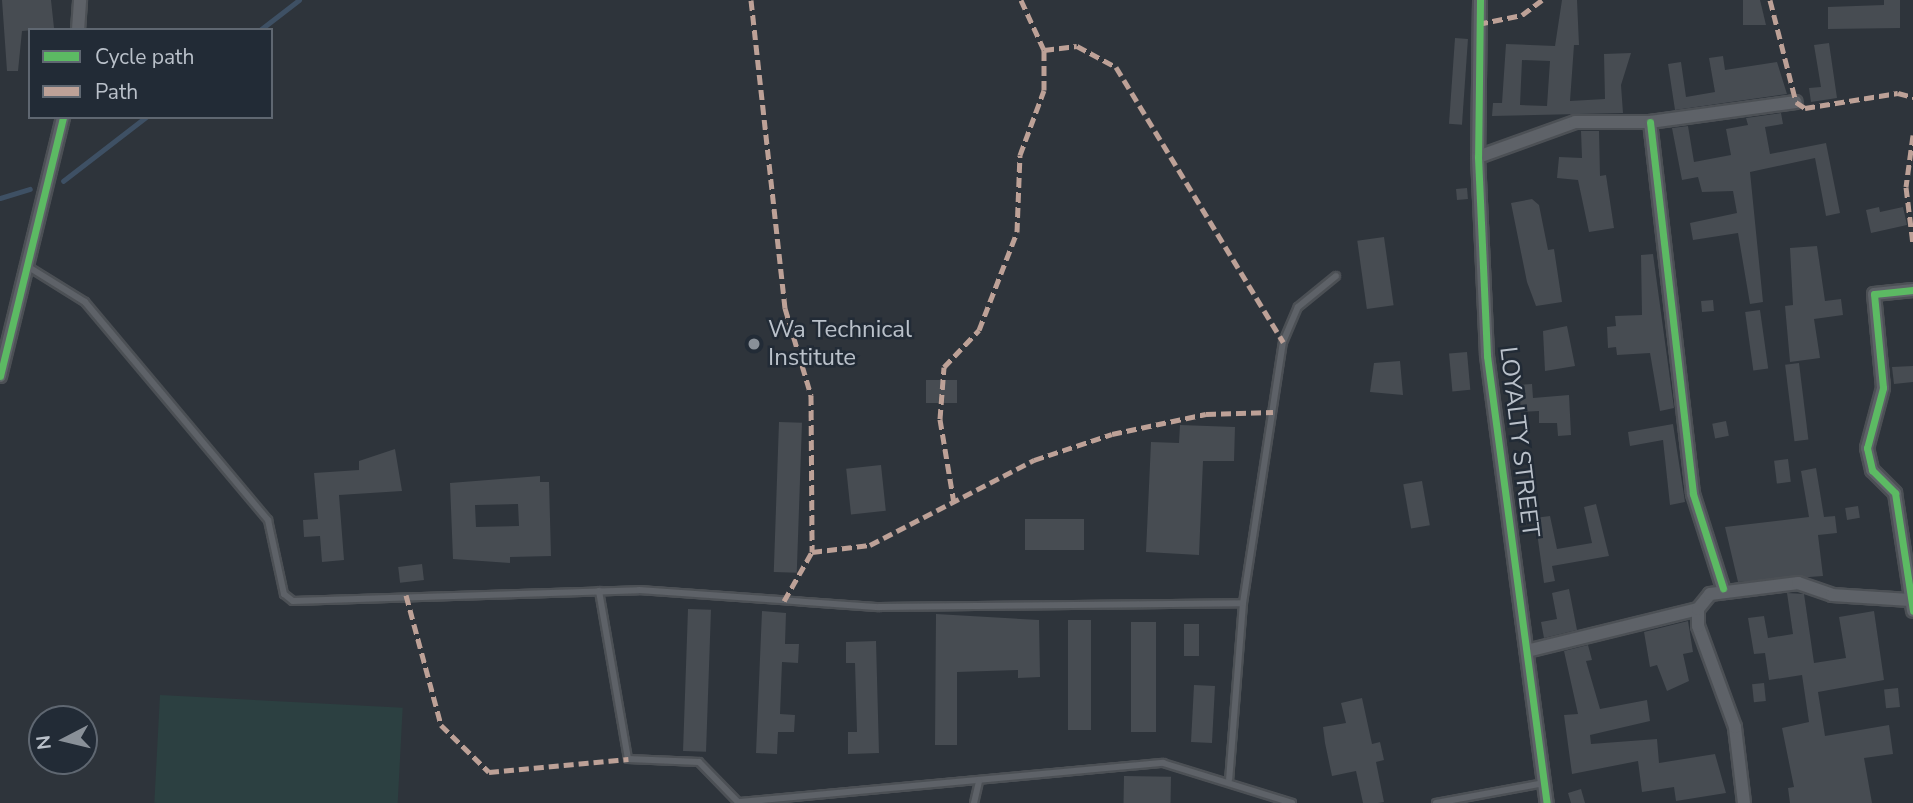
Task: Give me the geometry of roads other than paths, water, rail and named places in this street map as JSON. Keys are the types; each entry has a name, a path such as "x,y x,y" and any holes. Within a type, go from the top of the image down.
{"street":[{"path":"78,28 79,0"},
{"name":"LOYALTY STREET","path":"1480,0 1478,157 1487,356 1547,803"},
{"path":"1478,157 1575,122 1650,122 1796,102"},
{"path":"0,376 63,119"},
{"path":"1650,122 1693,494 1723,588"},
{"path":"1527,651 1698,609 1723,588 1798,583 1832,595 1912,606 1895,493 1872,470 1867,448 1883,388 1874,294 1913,290"},
{"path":"1698,609 1698,626 1735,727 1744,803"}],"lane":[{"path":"27,266 85,302 268,520 284,594 293,601 599,590 879,607 1243,603"},
{"path":"1229,779 1243,603 1283,342 1298,307 1336,276"},
{"path":"599,590 628,759 699,762 740,802 1163,763 1229,779 1292,803"},
{"path":"974,803 979,781"},
{"path":"1436,803 1544,783"}],"waterway":[{"path":"263,28 299,0"},
{"path":"63,181 143,119"},
{"path":"0,198 30,189"}],"place":[{"name":"Wa Technical Institute","path":"754,344"}]}
